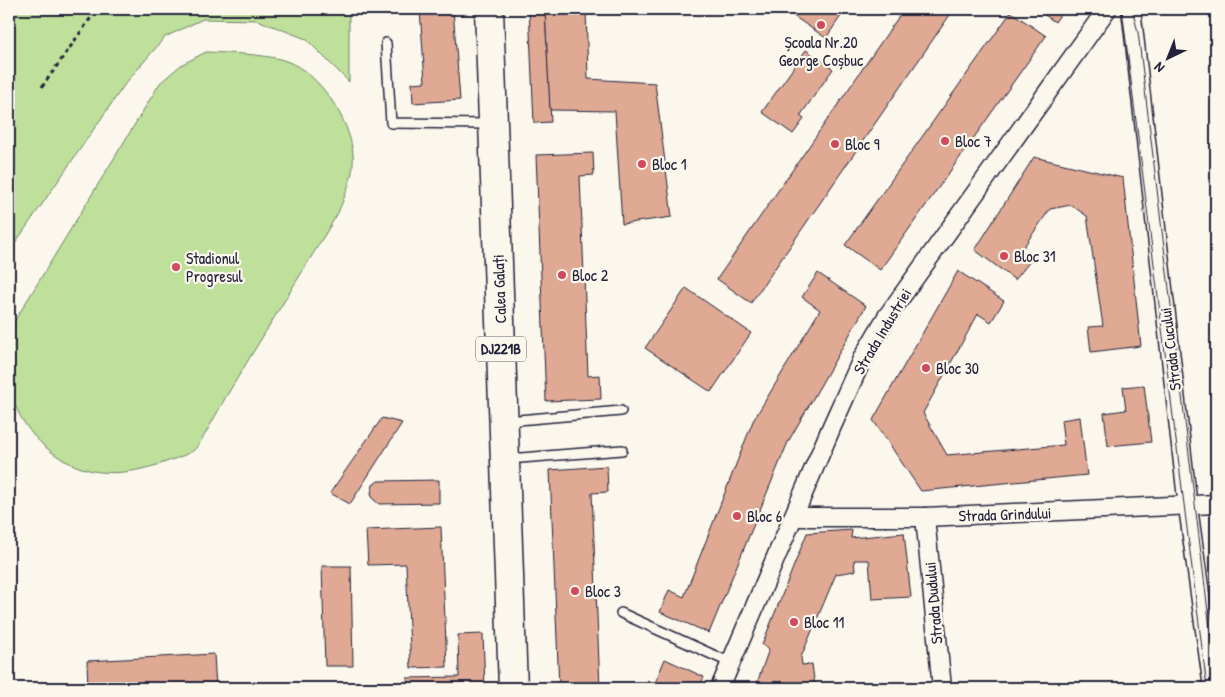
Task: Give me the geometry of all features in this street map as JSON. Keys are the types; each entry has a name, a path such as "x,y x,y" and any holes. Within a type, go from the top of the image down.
{"main road":[{"name":"Calea Galați","path":"489,9 495,124 513,688"}],"street":[{"name":"Strada Industriei","path":"720,688 863,357 886,318 1107,9"},
{"name":"Strada Cucului","path":"1131,9 1188,506 1212,688"},
{"name":"Strada Grindului","path":"794,517 925,517 1216,504"},
{"name":"Strada Dudului","path":"925,517 942,688"}],"lane":[{"path":"386,43 392,123 495,124"},
{"path":"504,421 621,411"},
{"path":"505,459 622,450"},
{"path":"621,613 731,663"}],"path":[{"path":"42,87 97,9"}],"green space":[{"path":"9,9 349,9 349,82 306,39 257,20 203,19 165,37 125,84 9,252"},
{"name":"Stadionul Progresul","path":"206,52 269,57 286,61 310,75 331,99 346,127 353,154 349,184 338,213 194,450 166,462 133,471 117,473 86,469 71,464 42,444 20,417 10,387 8,372 14,322 160,83 181,65"}],"building":[{"path":"420,9 453,9 460,100 413,103 412,83 425,82"},
{"path":"529,9 545,9 551,122 534,123"},
{"name":"Bloc 1","path":"545,9 586,9 588,79 655,83 672,217 622,224 615,111 550,110"},
{"name":"Școala Nr.20 George Coșbuc","path":"783,9 837,9 843,13 826,38"},
{"name":"Bloc 9","path":"904,9 954,9 751,303 717,279"},
{"path":"1036,9 1064,9 1055,22"},
{"name":"Bloc 7","path":"1011,12 1046,36 880,270 845,245"},
{"path":"806,50 833,69 800,116 804,119 793,134 762,112"},
{"name":"Bloc 2","path":"593,153 594,175 580,176 588,376 600,375 601,399 546,401 536,155"},
{"name":"Bloc 31","path":"1034,157 1123,178 1141,346 1091,352 1088,327 1103,326 1087,216 1071,205 1050,209 1020,252 1031,260 1015,280 975,250"},
{"name":"Bloc 30","path":"958,271 1004,301 991,322 978,314 923,413 947,455 1064,445 1061,420 1080,417 1087,475 921,491 873,420"},
{"name":"Bloc 6","path":"818,273 866,306 788,442 709,633 660,612 669,590 684,597 753,421 820,310 802,297"},
{"path":"686,288 751,333 711,392 645,348"},
{"path":"1144,385 1151,442 1108,446 1104,413 1126,410 1123,387"},
{"path":"382,418 402,423 350,504 330,493"},
{"name":"Bloc 3","path":"607,466 608,492 592,493 600,688 559,688 550,470"},
{"path":"439,480 439,503 379,504 373,499 371,493 373,485 378,481"},
{"path":"441,527 447,667 411,668 406,564 368,565 366,530"},
{"name":"Bloc 11","path":"852,530 851,538 904,533 911,597 872,599 869,560 854,560 855,571 836,574 801,657 802,665 812,664 815,688 761,688 756,686 769,649 762,645 807,533"},
{"path":"322,566 351,566 353,666 325,666"},
{"path":"483,634 485,688 408,688 407,678 459,677 458,635"},
{"path":"214,654 216,688 88,688 87,661"},
{"path":"665,659 704,677 699,688 653,688"}],"tram line":[{"path":"1122,9 1207,688"},
{"path":"1132,9 1138,32 1216,678"}],"place":[{"name":"Școala Nr.20 George Coșbuc","path":"821,25"},
{"name":"Bloc 7","path":"945,141"},
{"name":"Bloc 9","path":"835,144"},
{"name":"Bloc 1","path":"642,164"},
{"name":"Bloc 31","path":"1004,256"},
{"name":"Stadionul Progresul","path":"176,267"},
{"name":"Bloc 2","path":"562,275"},
{"name":"Bloc 30","path":"926,368"},
{"name":"Bloc 6","path":"737,516"},
{"name":"Bloc 3","path":"575,591"},
{"name":"Bloc 11","path":"794,622"}]}
